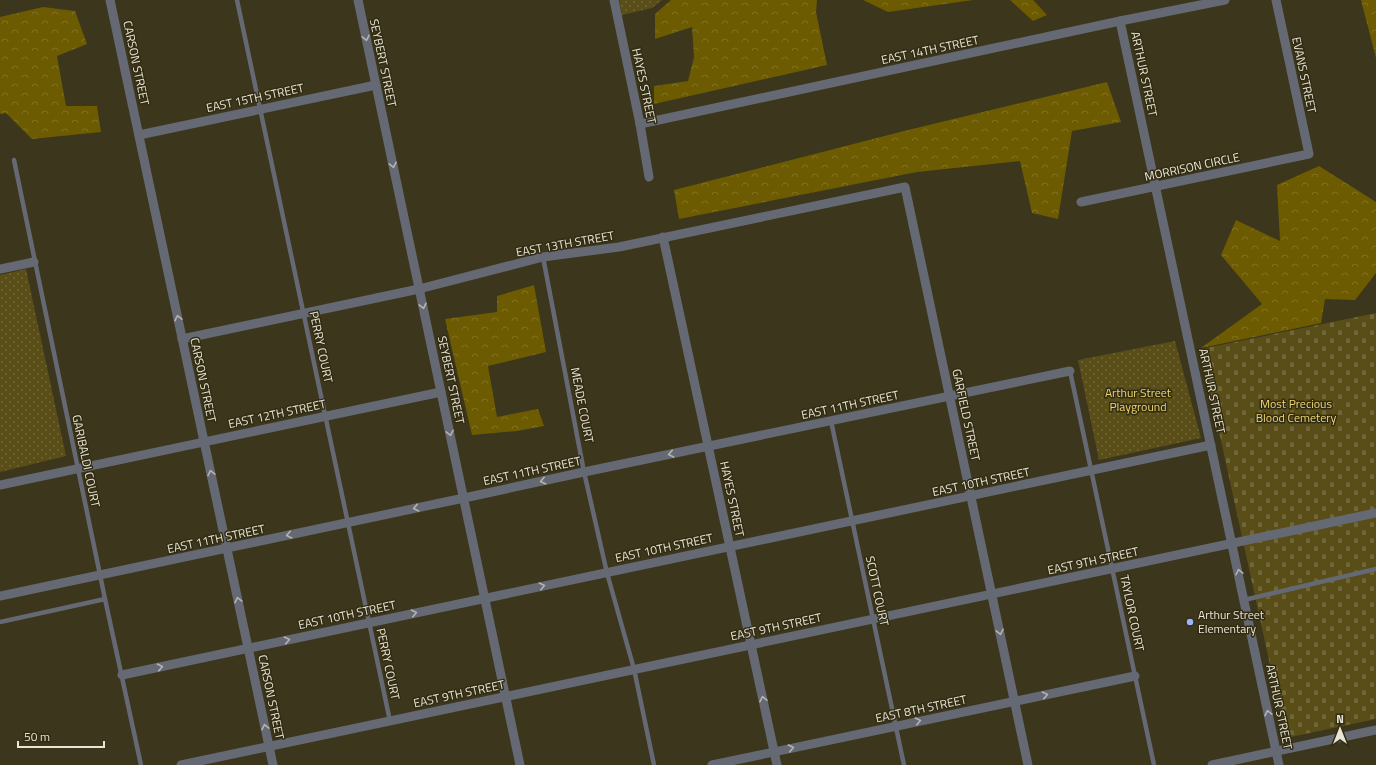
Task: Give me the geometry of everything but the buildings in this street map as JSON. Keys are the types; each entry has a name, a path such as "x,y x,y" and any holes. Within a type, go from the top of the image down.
{"street":[{"name":"CARSON STREET","path":"110,0 273,765"},
{"name":"SEYBERT STREET","path":"358,0 520,765"},
{"name":"HAYES STREET","path":"614,0 640,124 649,177"},
{"name":"EAST 14TH STREET","path":"640,124 1120,21 1226,0"},
{"name":"EVANS STREET","path":"1276,0 1309,154"},
{"name":"ARTHUR STREET","path":"1120,21 1279,765"},
{"name":"EAST 15TH STREET","path":"139,134 376,84"},
{"name":"MORRISON CIRCLE","path":"1081,202 1309,154"},
{"name":"EAST 13TH STREET","path":"182,339 419,289 543,257 619,247 905,187"},
{"name":"GARFIELD STREET","path":"905,187 1028,765"},
{"name":"HAYES STREET","path":"663,237 776,765"},
{"path":"0,269 34,262"},
{"name":"EAST 11TH STREET","path":"0,596 1070,371"},
{"name":"EAST 12TH STREET","path":"0,485 441,392"},
{"name":"EAST 10TH STREET","path":"122,675 1211,445"},
{"name":"EAST 9TH STREET","path":"181,765 1376,513"},
{"name":"EAST 8TH STREET","path":"712,765 1135,676"},
{"path":"1212,765 1376,730"}],"lane":[{"name":"PERRY COURT","path":"237,0 390,721"},
{"name":"GARIBALDI COURT","path":"14,160 34,262 141,765"},
{"name":"MEADE COURT","path":"543,257 584,472 607,572 634,670 654,765"},
{"name":"TAYLOR COURT","path":"1070,371 1154,765"},
{"name":"SCOTT COURT","path":"831,421 904,765"},
{"path":"1244,600 1376,570"},
{"path":"0,622 105,599"}],"green space":[{"path":"619,0 662,0 652,8 622,15"},
{"path":"671,0 817,0 816,12 827,65 654,104 654,86 688,81 694,57 692,27 655,39 655,14"},
{"path":"863,0 973,0 888,12"},
{"path":"1010,0 1033,0 1047,15 1033,21"},
{"path":"1361,0 1376,0 1376,58"},
{"path":"43,7 75,11 87,44 57,56 66,106 97,106 101,132 32,139 6,113 0,114 0,17"},
{"path":"1107,82 1121,122 1072,131 1058,219 1032,213 1020,161 917,172 679,219 674,190 904,131"},
{"path":"1319,166 1376,202 1376,273 1355,300 1325,299 1321,323 1201,348 1262,304 1221,255 1236,220 1280,241 1277,185"},
{"path":"26,269 66,456 0,472 0,275"},
{"path":"534,285 546,352 488,366 497,417 538,409 544,426 517,431 472,435 445,319 497,312 497,296"},
{"name":"Most Precious Blood Cemetery","path":"1376,313 1376,719 1286,738 1201,349"},
{"name":"Arthur Street Playground","path":"1175,341 1201,438 1099,460 1078,360"}],"place":[{"name":"Arthur Street Elementary","path":"1190,622"}]}
